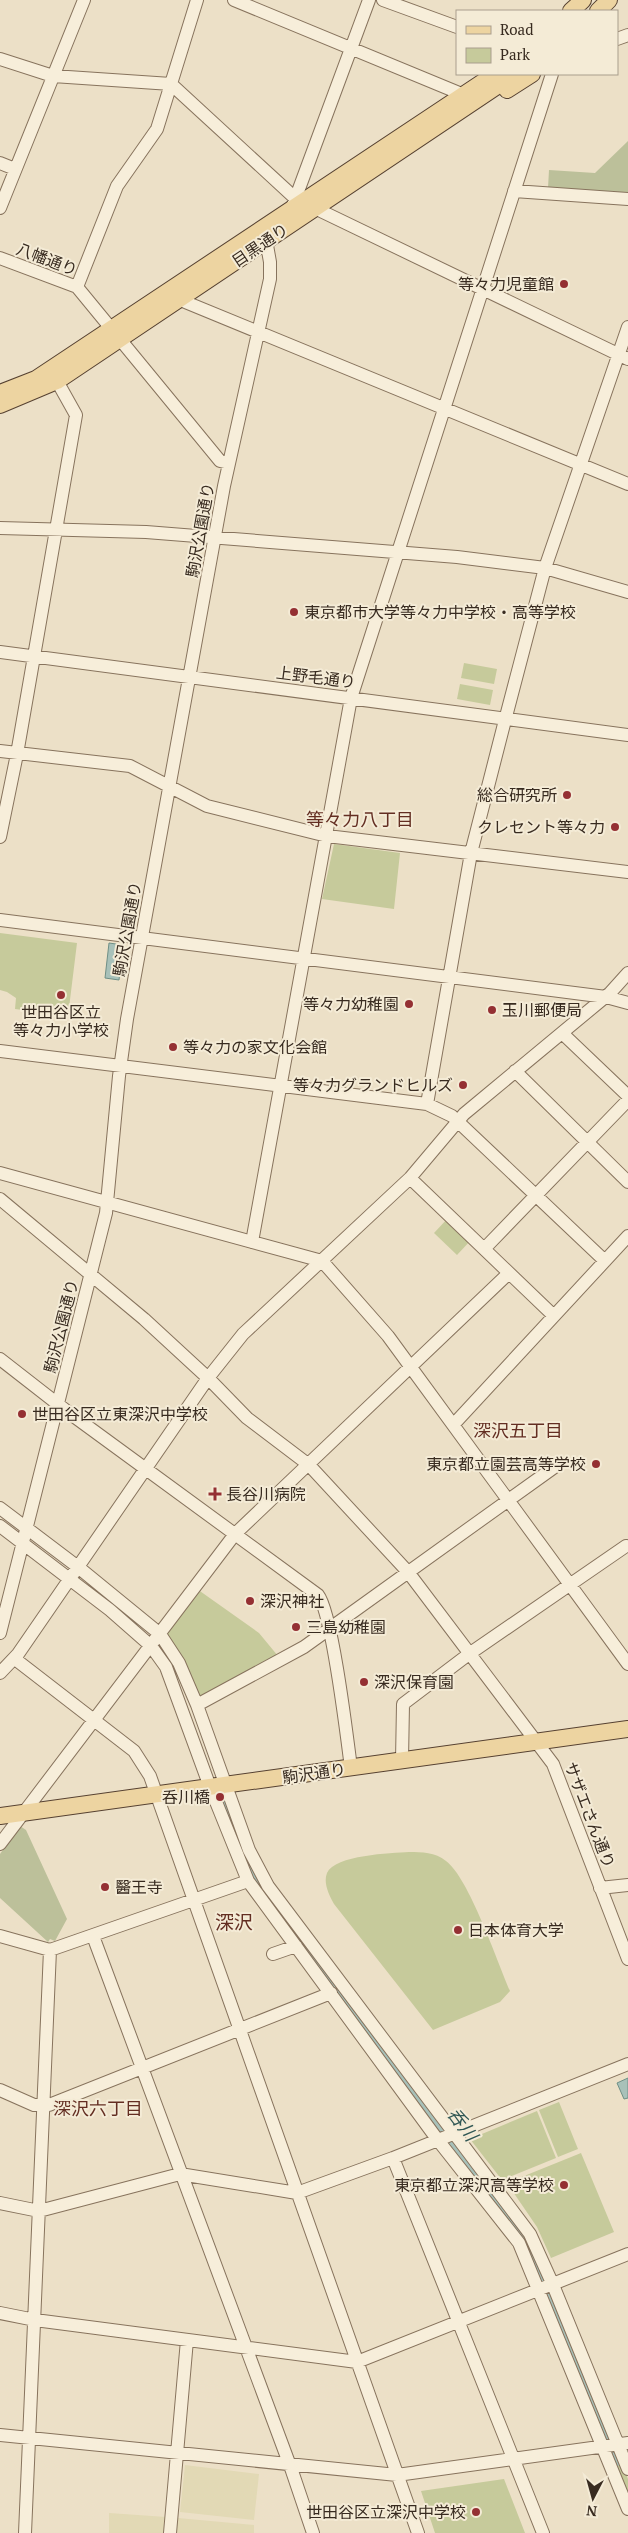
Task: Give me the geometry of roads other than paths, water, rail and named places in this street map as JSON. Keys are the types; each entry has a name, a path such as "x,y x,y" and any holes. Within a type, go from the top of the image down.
{"main road":[{"path":"559,10 569,0"},
{"path":"572,10 583,0"},
{"path":"585,10 595,0"},
{"path":"599,10 609,0"},
{"path":"464,95 473,78 478,75"},
{"name":"目黒通り","path":"0,393 36,379 115,333 178,300 301,204 494,75"},
{"name":"目黒通り","path":"0,405 57,381 115,333 265,234 284,228 301,204 450,119 514,75"},
{"path":"450,119 485,104 530,75"},
{"name":"駒沢通り","path":"0,1816 628,1729"}],"street":[{"path":"0,208 84,0"},
{"path":"77,287 118,186 157,129 197,0"},
{"path":"234,0 464,95"},
{"path":"284,228 301,204 351,48 369,0"},
{"path":"382,0 456,27"},
{"path":"0,59 53,76 171,84 301,204 623,357"},
{"path":"252,1242 351,698 552,75"},
{"path":"0,163 16,169"},
{"path":"514,191 628,199"},
{"name":"駒沢公園通り","path":"0,1633 107,1203 121,1066 142,938 229,464 271,273 265,234"},
{"name":"八幡通り","path":"0,258 77,287 220,460 229,464"},
{"path":"178,300 628,484"},
{"path":"427,1104 471,853 505,720 545,568 581,464 623,357 628,327"},
{"path":"0,837 17,754 76,415 57,381"},
{"path":"0,528 215,537 457,556 545,568 628,592"},
{"name":"上野毛通り","path":"0,652 628,735"},
{"path":"0,752 130,766 170,785 207,806 327,836 628,872"},
{"path":"0,920 606,996 628,1003"},
{"path":"0,1674 15,1659 147,1470 208,1378 243,1334 410,1178 457,1121 606,996 628,973"},
{"path":"485,1248 628,1098 562,1033"},
{"path":"0,1050 280,1087 427,1104 452,1116 605,1261"},
{"path":"515,1072 628,1182"},
{"path":"0,1173 322,1261 388,1336 628,1664"},
{"path":"410,1178 554,1316"},
{"name":"サザエさん通り","path":"0,1199 90,1276 144,1319 208,1378 247,1418 308,1465 408,1572 553,1764 628,1959"},
{"path":"454,1424 628,1236"},
{"path":"0,1844 236,1534 509,1273"},
{"path":"0,1359 147,1470 318,1595 323,1601 329,1629 351,1768"},
{"path":"197,1705 304,1647 556,1466"},
{"path":"0,1508 78,1567 160,1634 179,1663 197,1705 217,1786 248,1881 331,1993 446,2136 530,2234 546,2288 614,2445 628,2469"},
{"path":"0,1526 110,1610 151,1646 166,1667 217,1786 268,1886 446,2136 546,2288"},
{"path":"402,1760 403,1704 469,1654 626,1546"},
{"path":"15,1659 134,1751 150,1776 418,2533"},
{"path":"0,1936 50,1950 248,1881"},
{"path":"600,1888 628,1885"},
{"path":"93,1936 180,2174 290,2464 313,2533"},
{"path":"273,1954 296,1946"},
{"path":"25,2533 50,1950"},
{"path":"0,2090 43,2106 331,1993"},
{"path":"0,2203 39,2211 180,2174 297,2193 393,2158 628,2064"},
{"path":"393,2158 543,2533"},
{"path":"0,2313 35,2320 357,2362 628,2254"},
{"path":"170,2533 187,2340"},
{"path":"0,2436 397,2475 614,2445"},
{"path":"614,2445 628,2509"}],"water":[{"path":"109,943 123,945 119,980 105,978"},
{"path":"628,2078 628,2098 624,2099 617,2083"}],"waterway":[{"name":"呑川","path":"223,1802 240,1848 261,1886 293,1933 523,2237 614,2459"}],"place":[{"name":"等々力児童館","path":"564,284"},
{"name":"東京都市大学等々力中学校・高等学校","path":"294,612"},
{"name":"総合研究所","path":"567,795"},
{"name":"クレセント等々力","path":"615,827"},
{"name":"世田谷区立 等々力小学校","path":"61,995"},
{"name":"等々力幼稚園","path":"409,1004"},
{"name":"玉川郵便局","path":"492,1010"},
{"name":"等々力の家文化会館","path":"173,1047"},
{"name":"等々力グランドヒルズ","path":"463,1085"},
{"name":"世田谷区立東深沢中学校","path":"22,1414"},
{"name":"東京都立園芸高等学校","path":"596,1464"},
{"name":"長谷川病院","path":"215,1494"},
{"name":"深沢神社","path":"250,1601"},
{"name":"三島幼稚園","path":"296,1627"},
{"name":"深沢保育園","path":"364,1682"},
{"name":"呑川橋","path":"220,1797"},
{"name":"醫王寺","path":"105,1887"},
{"name":"日本体育大学","path":"458,1930"},
{"name":"東京都立深沢高等学校","path":"564,2185"},
{"name":"世田谷区立深沢中学校","path":"476,2512"}],"district":[{"name":"等々力八丁目","path":"360,819"},
{"name":"深沢五丁目","path":"518,1430"},
{"name":"深沢","path":"234,1921"},
{"name":"深沢六丁目","path":"98,2108"}]}
